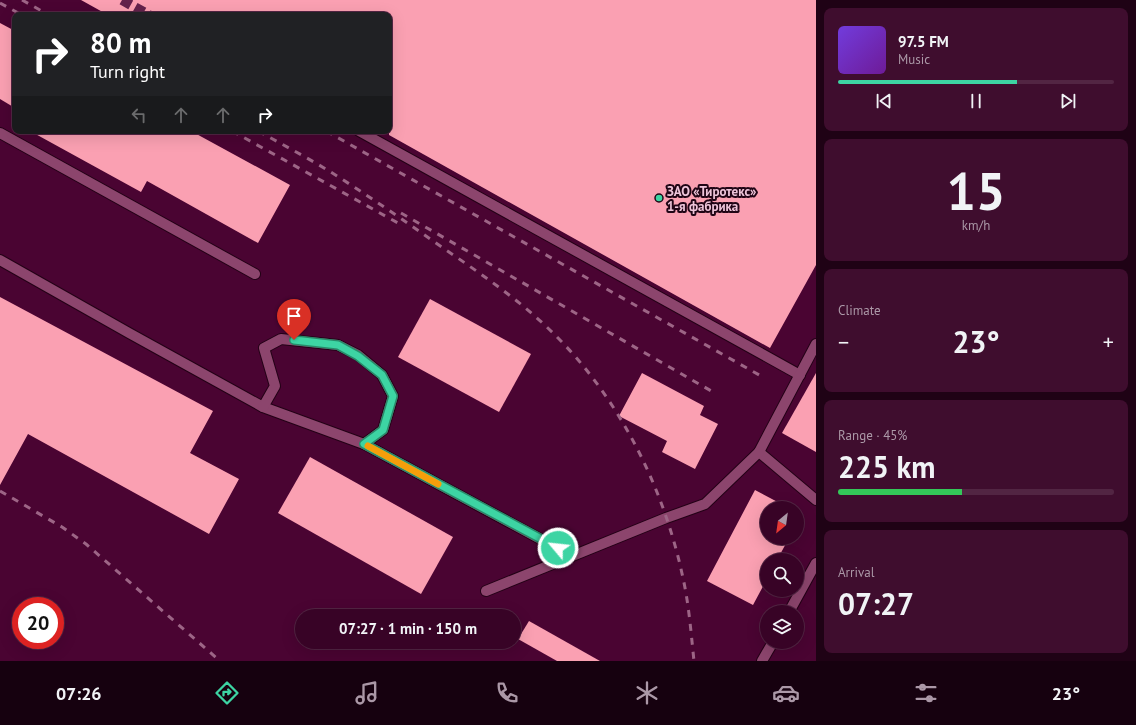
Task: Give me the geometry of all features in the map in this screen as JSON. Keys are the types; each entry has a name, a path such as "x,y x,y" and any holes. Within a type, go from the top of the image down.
{"lane":[{"path":"0,133 255,274"},
{"path":"364,134 800,375"},
{"path":"0,260 129,334 263,407 364,444 572,556"},
{"path":"263,407 275,386 264,348 281,339 338,345 358,356 382,375 393,396 383,430 364,444"},
{"path":"486,591 705,504 759,452 816,344"},
{"path":"759,452 816,500"},
{"path":"793,605 816,563"},
{"path":"762,661 769,649"}],"building":[{"name":"ЗАО «Тиротекс» 1-я фабрика","path":"81,0 816,0 816,265 770,348 389,135 392,134 392,12 103,12"},
{"path":"0,23 12,29 12,106 0,99"},
{"path":"35,134 196,134 290,185 258,243 147,181 141,192"},
{"path":"0,297 213,411 190,453 239,479 209,534 28,434 0,485"},
{"path":"430,299 531,354 499,412 398,357"},
{"path":"642,373 704,406 700,415 718,424 695,469 662,452 667,441 619,416"},
{"path":"816,373 816,452 782,433"},
{"path":"310,457 453,537 421,594 278,513"},
{"path":"755,490 776,501 760,501 760,545 785,545 781,553 760,553 760,592 753,605 707,581"},
{"path":"529,621 600,661 557,661 521,641 521,634"}],"tunnel":[{"path":"122,0 144,12"}],"railway":[{"path":"22,0 44,12"},
{"path":"0,3 16,12"},
{"path":"237,134 398,223"},
{"path":"263,134 337,176 386,208 511,296 554,334 578,359 619,416 651,478 664,511 675,544 683,578 690,619 694,661"},
{"path":"331,134 761,376"},
{"path":"401,213 713,392"},
{"path":"0,491 62,527 86,544 220,661"}],"slow traffic":[{"path":"368,446 438,484"}],"place":[{"name":"ЗАО «Тиротекс» 1-я фабрика","path":"659,198"}],"route":[{"path":"294,340 338,345 358,356 382,375 393,396 383,430 364,444 558,548"}]}
